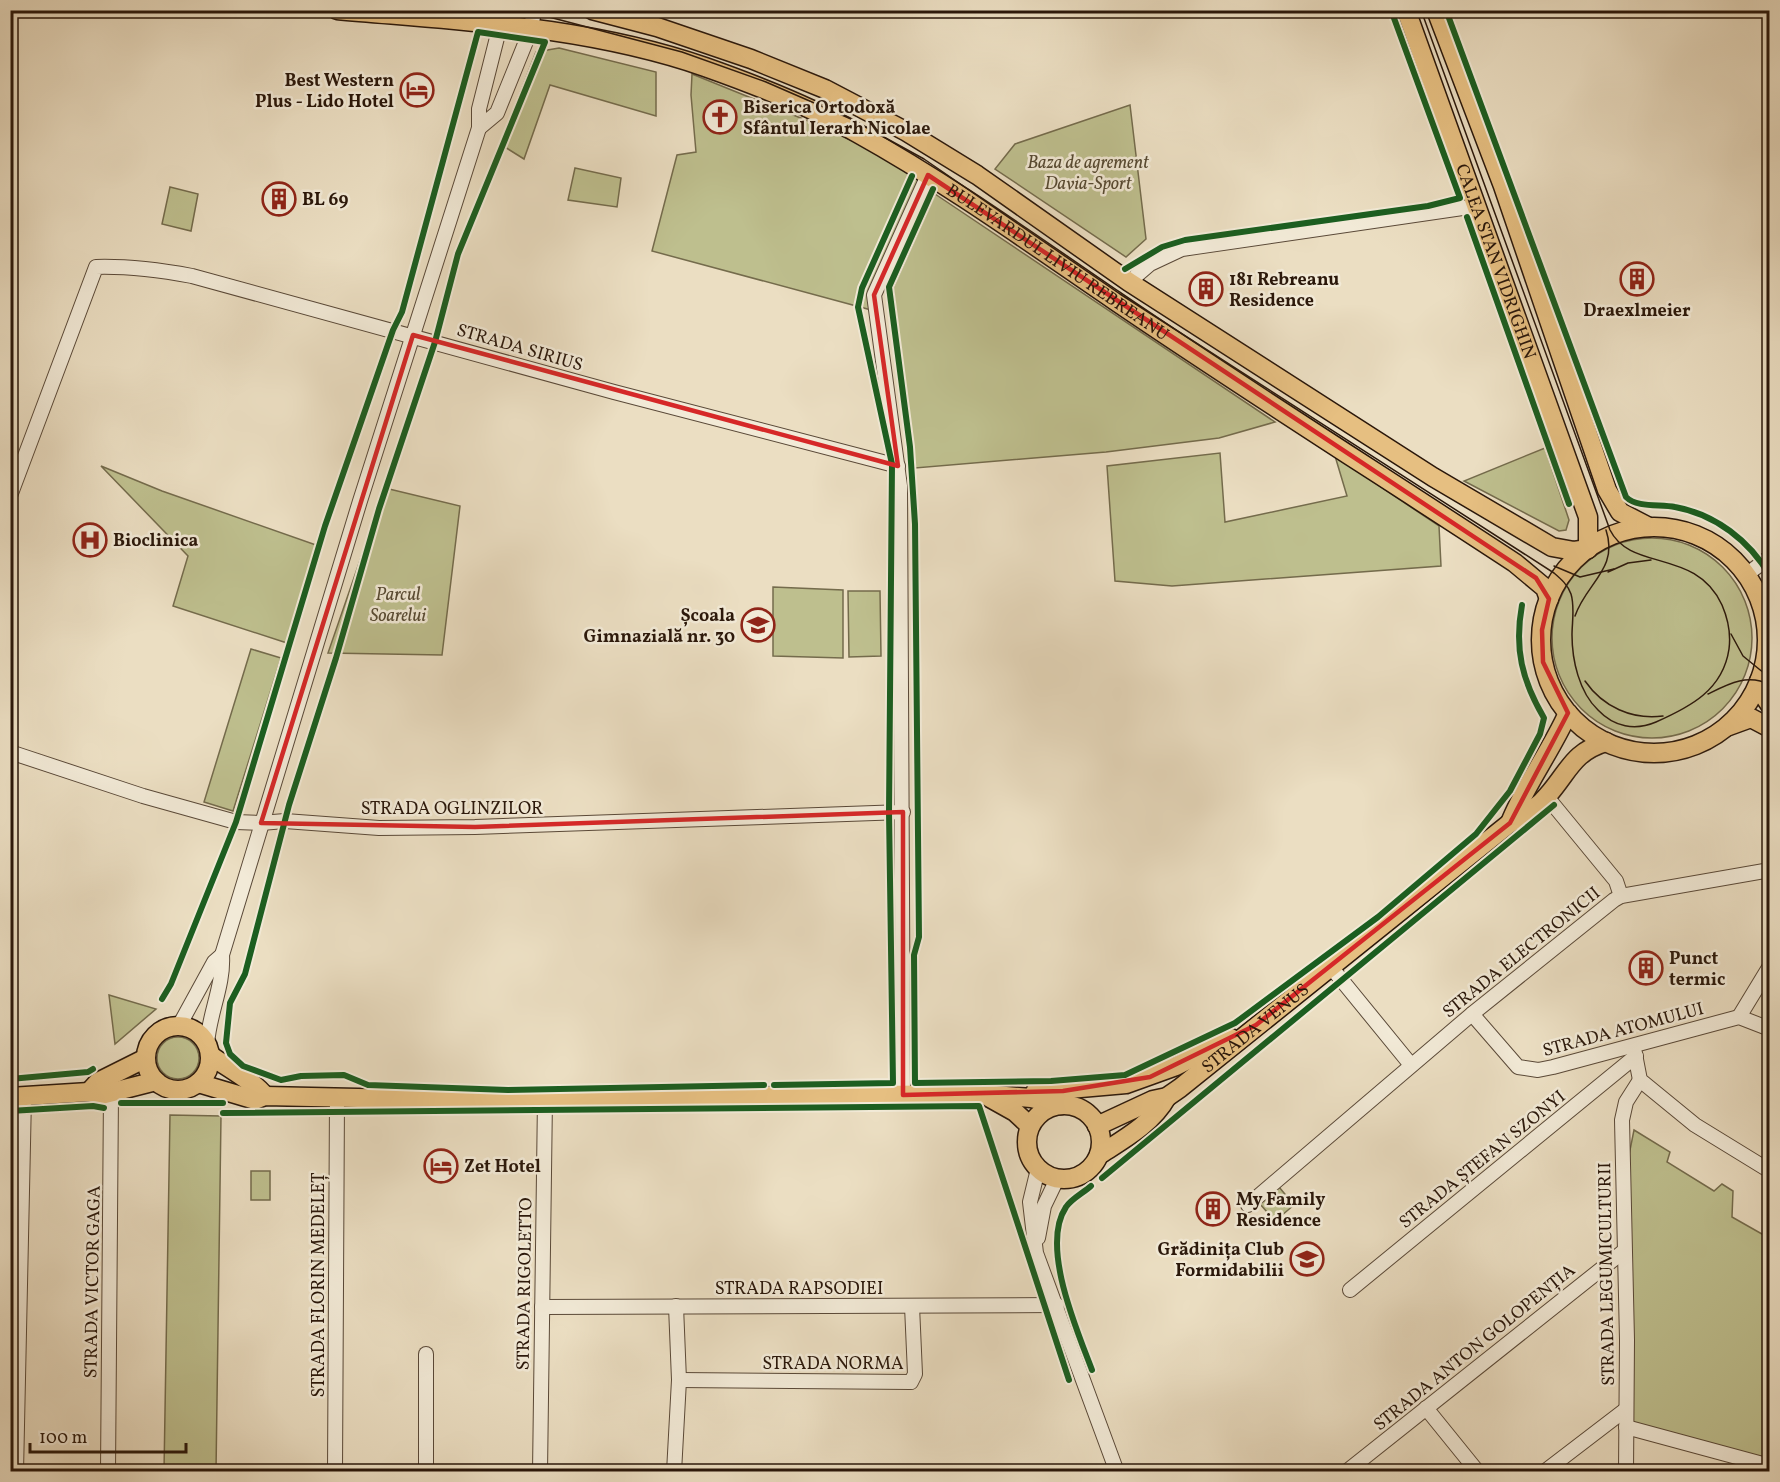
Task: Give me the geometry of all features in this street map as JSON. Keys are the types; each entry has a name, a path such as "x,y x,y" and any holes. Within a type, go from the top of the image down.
{"main road":[{"name":"BULEVARDUL LIVIU REBREANU","path":"337,10 533,19 705,67 772,93 855,131 994,216 1115,301 1515,563 1540,583 1549,599"},
{"name":"BULEVARDUL LIVIU REBREANU","path":"592,10 688,37 751,59 825,89 907,132 962,166 1129,282 1432,477 1542,542 1562,550 1588,549"},
{"name":"CALEA STAN VIDRIGHIN","path":"1406,10 1587,517 1588,549"},
{"name":"CALEA STAN VIDRIGHIN","path":"1436,10 1503,186 1607,490 1620,512 1651,528"},
{"path":"1722,730 1748,703 1759,681 1766,655 1765,622 1756,592 1746,575 1734,561 1704,540 1669,529 1651,528 1622,532 1588,549 1564,572 1549,599 1542,630 1543,662 1555,694 1568,713 1585,729 1606,742 1639,752 1668,752 1691,746 1747,718 1756,719 1770,728"},
{"path":"1759,681 1761,692 1770,705"},
{"name":"STRADA VENUS","path":"1510,824 1519,801 1544,760 1568,713"},
{"name":"STRADA VENUS","path":"1099,1155 1140,1129 1160,1109 1167,1097 1510,824 1533,810 1547,797 1578,755 1606,742"},
{"path":"986,1095 1126,1084 1176,1066 1256,1025"},
{"path":"209,1049 205,1075 198,1083 181,1090 172,1089 156,1081 147,1066 148,1048 160,1032 179,1026 196,1031 209,1049 238,1076 258,1087 265,1096"},
{"path":"89,1092 98,1082 146,1058"},
{"path":"17,1097 89,1092 100,1095 111,1094 156,1081"},
{"path":"198,1083 255,1100 265,1096 545,1098 986,1095 1031,1098 1061,1105 1082,1110 1097,1126 1100,1135 1099,1155 1085,1173 1072,1178 1057,1179 1038,1169 1028,1153 1026,1139 1030,1126 1038,1115 1048,1108 1061,1105"},
{"path":"986,1095 1009,1107 1030,1126"},
{"name":"STRADA VENUS","path":"1097,1126 1153,1100 1167,1097"}],"street":[{"path":"209,1049 208,1026 223,967 222,955 261,823 479,128 479,109 502,17"},
{"path":"479,128 497,113 533,19"},
{"path":"903,1095 900,486 874,295 928,175"},
{"path":"1129,282 1149,264 1182,249 1476,206"},
{"name":"STRADA SIRIUS","path":"17,454 96,267 144,267 192,276 614,392 898,466"},
{"path":"10,496 17,454"},
{"path":"1746,575 1770,557"},
{"name":"STRADA OGLINZILOR","path":"10,752 143,796 236,822 261,823 285,820 379,828 572,825 903,812"},
{"path":"1547,797 1616,881 1621,896"},
{"name":"STRADA ELECTRONICII","path":"1248,1205 1472,1014 1621,896 1770,870"},
{"path":"179,1026 214,962 222,955"},
{"path":"1770,966 1739,1017 1770,1029"},
{"path":"1331,968 1411,1065"},
{"name":"STRADA ATOMULUI","path":"1472,1014 1512,1062 1527,1070 1635,1051 1739,1017"},
{"path":"1635,1051 1640,1080 1695,1125 1770,1171"},
{"name":"STRADA ȘTEFAN SZONYI","path":"1350,1290 1635,1051"},
{"name":"STRADA LEGUMICULTURII","path":"1626,1472 1627,1340 1622,1120 1626,1102 1640,1080"},
{"name":"STRADA VICTOR GAGA","path":"108,1472 111,1094"},
{"path":"16,1472 17,1097"},
{"name":"STRADA FLORIN MEDELEȚ","path":"335,1472 337,1098"},
{"name":"STRADA RIGOLETTO","path":"540,1472 545,1098"},
{"path":"1038,1169 1030,1202 1036,1252 1117,1472"},
{"path":"1036,1252 1044,1206 1057,1179"},
{"name":"STRADA ANTON GOLOPENȚIA","path":"1346,1472 1624,1251"},
{"name":"STRADA RAPSODIEI","path":"542,1307 1057,1305"},
{"path":"674,1472 679,1380 676,1306"},
{"name":"STRADA NORMA","path":"679,1380 911,1383 915,1374 912,1306"},
{"path":"426,1354 426,1472"},
{"path":"1426,1408 1477,1470"},
{"path":"1544,1472 1625,1410"},
{"path":"1626,1427 1770,1466"}],"highlighted area":[{"path":"928,175 1536,578 1549,599 1542,630 1543,662 1568,713 1510,823 1256,1025 1150,1077 1063,1091 903,1095 903,812 475,827 261,823 413,335 898,466 874,295"}],"green space":[{"path":"559,48 656,72 656,116 550,85 524,159 500,144 536,52"},
{"path":"692,74 813,123 928,175 875,311 652,251 677,155 696,152 691,95"},
{"name":"Baza de agrement Davia-Sport","path":"1130,105 1146,239 1126,257 995,169 1015,144"},
{"path":"575,168 621,178 617,207 568,200"},
{"path":"170,187 198,194 191,231 162,224"},
{"path":"935,194 1275,422 1219,438 1106,452 915,468 893,288"},
{"path":"1545,448 1569,520 1566,530 1559,531 1464,481"},
{"path":"1220,453 1225,522 1347,496 1335,456 1439,526 1441,566 1172,586 1115,581 1107,466"},
{"path":"101,466 162,491 316,545 287,643 173,606 188,556"},
{"name":"Parcul Soarelui","path":"385,488 460,506 442,655 328,653"},
{"path":"1652,538 1671,540 1699,550 1729,575 1744,600 1750,619 1752,638 1750,657 1740,685 1715,715 1690,730 1671,736 1652,738 1633,736 1605,726 1575,701 1560,676 1554,657 1552,638 1554,619 1564,591 1589,561 1614,546 1633,540"},
{"path":"773,587 843,590 843,658 773,656"},
{"path":"848,591 880,591 881,656 849,657"},
{"path":"251,649 281,658 233,811 204,802"},
{"path":"109,995 156,1009 115,1044"},
{"path":"178,1037 193,1043 199,1058 193,1073 178,1079 163,1073 157,1058 163,1043"},
{"path":"170,1115 221,1116 216,1471 164,1471"},
{"path":"1634,1130 1670,1152 1667,1162 1714,1191 1722,1184 1733,1191 1732,1217 1769,1238 1769,1460 1631,1422 1629,1155"},
{"path":"251,1171 270,1171 270,1200 251,1200"},
{"path":"1279,1187 1294,1205 1275,1221 1260,1204"}],"tram line":[{"path":"508,10 549,17 682,52 766,82 851,119 924,159 1120,294 1554,573 1562,580 1571,594 1573,655 1581,685 1591,703 1604,716 1618,724 1633,727 1648,725 1692,703 1703,695 1720,676 1729,649 1726,616 1711,587 1696,575 1681,567 1633,551 1620,543 1610,530 1421,10"},
{"path":"1575,616 1580,604 1605,566 1609,544 1606,530"},
{"path":"1608,572 1628,563 1651,560"},
{"path":"1554,566 1580,577 1614,569"},
{"path":"1731,634 1743,656 1770,678"},
{"path":"1708,694 1738,681 1754,680 1770,685"},
{"path":"1585,681 1600,698 1619,710 1640,716 1663,716"}],"cycle path":[{"path":"1125,269 1162,247 1185,240 1428,206 1460,198 1391,10"},
{"path":"1446,10 1626,497 1636,503 1669,506 1690,511 1717,523 1742,541 1762,563 1770,576"},
{"path":"162,999 171,984 236,822 325,526 393,330 402,312 478,32 545,42 458,254 435,342 379,509 336,658 289,805 245,974 230,1003 226,1043 230,1054 243,1066 281,1080 301,1076 344,1075 368,1085 508,1090 764,1085"},
{"path":"774,1085 893,1083 889,812 892,464 858,307 862,288 912,176"},
{"path":"933,189 889,287 910,447 915,524 919,937 914,955 915,1083 1051,1081 1125,1075 1235,1023 1378,917 1476,834 1510,791 1540,734 1544,718 1525,677 1520,650 1522,605"},
{"path":"1467,217 1569,504"},
{"path":"1102,1178 1554,805"},
{"path":"10,1079 88,1072 93,1069"},
{"path":"121,1103 223,1103"},
{"path":"10,1111 93,1106 104,1108"},
{"path":"223,1113 979,1106 1069,1380"},
{"path":"1091,1186 1066,1207 1059,1224 1057,1243 1059,1265 1070,1311 1092,1370"}],"place":[{"name":"Best Western Plus - Lido Hotel","path":"417,90"},
{"name":"Biserica Ortodoxă Sfântul Ierarh Nicolae","path":"720,117"},
{"name":"BL 69","path":"279,199"},
{"name":"Draexlmeier","path":"1637,279"},
{"name":"181 Rebreanu Residence","path":"1206,289"},
{"name":"Bioclinica","path":"90,540"},
{"name":"Școala Gimnazială nr. 30","path":"758,625"},
{"name":"Punct termic","path":"1646,968"},
{"name":"Zet Hotel","path":"441,1166"},
{"name":"My Family Residence","path":"1213,1209"},
{"name":"Grădinița Club Formidabilii","path":"1307,1259"}]}
